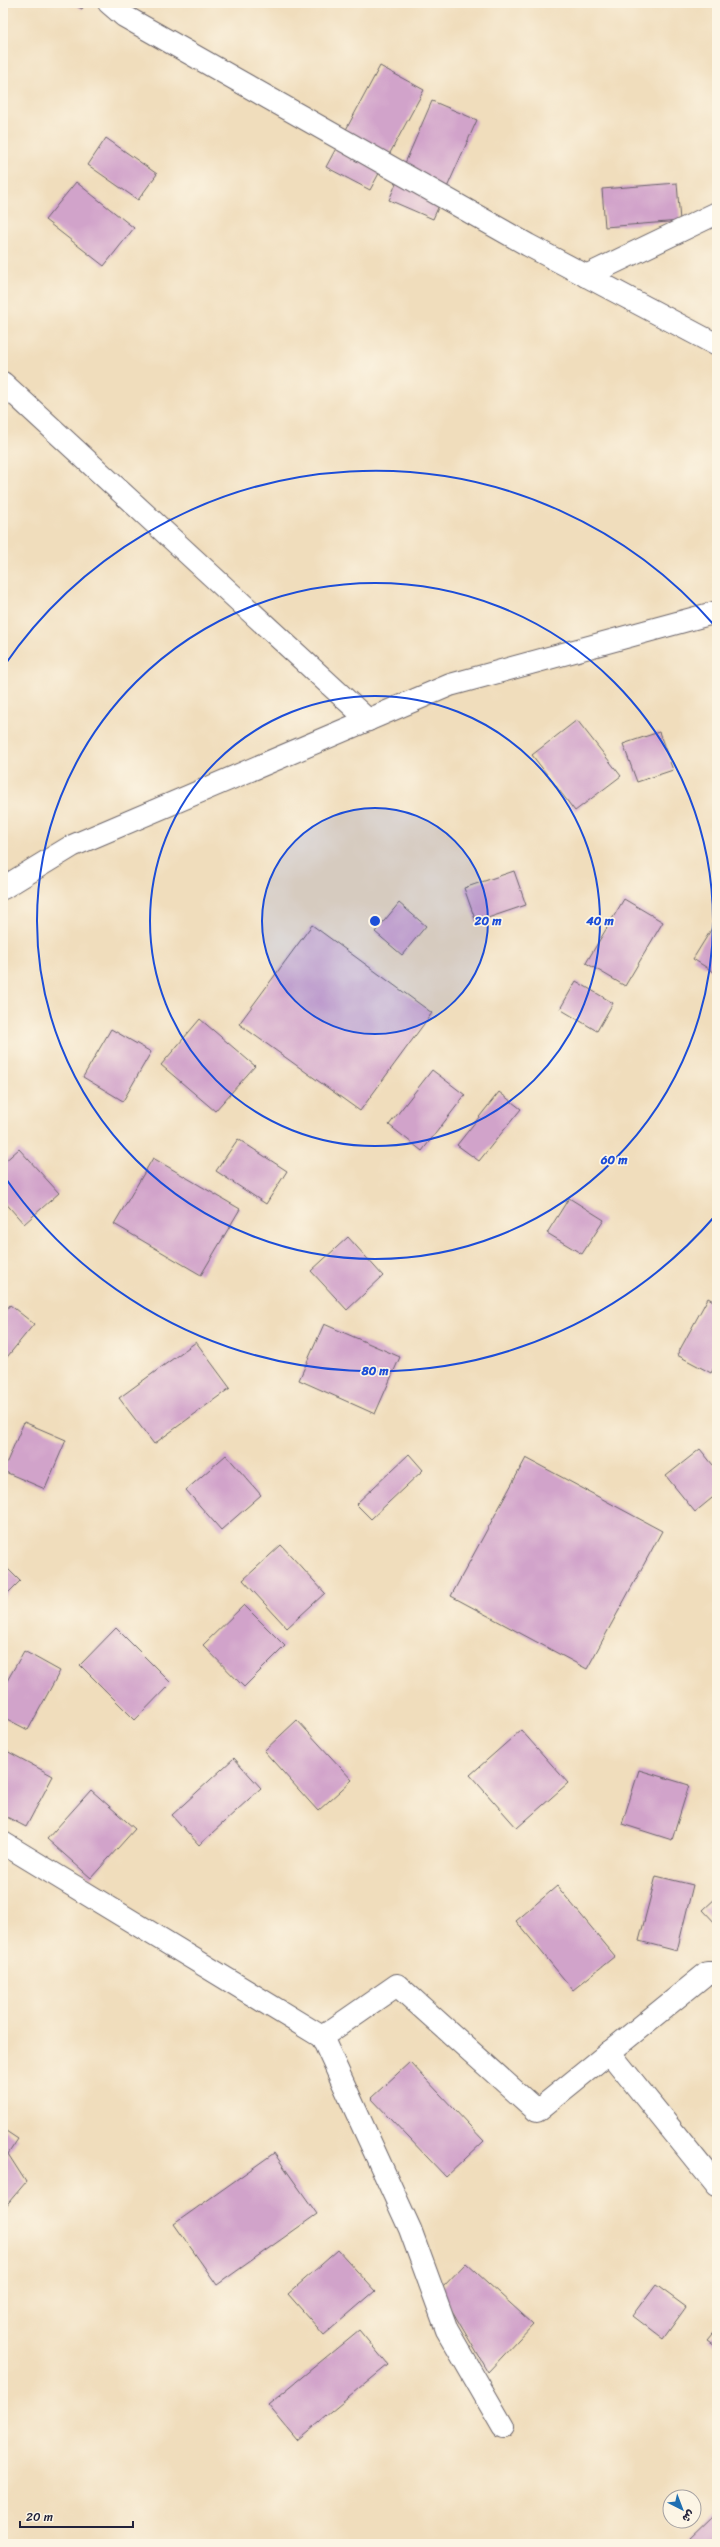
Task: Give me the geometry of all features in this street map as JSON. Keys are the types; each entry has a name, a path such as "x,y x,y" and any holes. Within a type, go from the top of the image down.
{"street":[{"path":"110,3 124,16 586,276 717,345"},
{"path":"586,276 717,213"},
{"path":"3,383 368,720"},
{"path":"3,888 72,846 450,685 717,612"},
{"path":"3,1843 322,2037 410,2229 447,2330 503,2427"},
{"path":"322,2037 397,1985 537,2110 707,1972 717,1973"},
{"path":"609,2052 717,2186"}],"building":[{"path":"71,3 85,3 82,9"},
{"path":"380,66 424,90 370,190 326,167"},
{"path":"432,101 477,120 433,219 389,200"},
{"path":"106,138 157,174 138,200 88,165"},
{"path":"76,182 134,228 104,266 45,220"},
{"path":"677,183 680,221 605,227 602,189"},
{"path":"577,720 621,776 575,811 532,755"},
{"path":"659,732 673,770 637,782 623,744"},
{"path":"514,871 526,905 476,922 464,888"},
{"path":"717,890 717,904 711,901"},
{"path":"624,899 663,922 625,986 586,963"},
{"path":"399,903 426,926 402,955 375,932"},
{"path":"312,925 432,1013 360,1111 239,1024"},
{"path":"714,925 717,927 717,974 693,959"},
{"path":"576,981 613,1003 597,1031 560,1009"},
{"path":"200,1019 255,1066 215,1111 161,1065"},
{"path":"111,1029 151,1052 123,1101 83,1077"},
{"path":"432,1070 465,1095 422,1151 389,1125"},
{"path":"499,1092 521,1109 479,1161 457,1145"},
{"path":"238,1139 287,1171 266,1204 216,1171"},
{"path":"19,1149 59,1193 24,1224 3,1200 3,1163"},
{"path":"153,1158 240,1209 201,1275 114,1224"},
{"path":"569,1198 604,1220 582,1254 547,1233"},
{"path":"348,1237 383,1276 347,1310 311,1271"},
{"path":"708,1298 717,1303 717,1362 711,1373 677,1355"},
{"path":"10,1305 34,1324 3,1362 3,1314"},
{"path":"324,1324 400,1357 375,1414 299,1380"},
{"path":"196,1342 230,1388 154,1444 119,1398"},
{"path":"24,1422 66,1440 45,1489 3,1471"},
{"path":"700,1449 717,1470 717,1494 695,1512 666,1476"},
{"path":"409,1454 423,1470 371,1519 356,1504"},
{"path":"226,1455 261,1495 221,1530 186,1490"},
{"path":"526,1458 662,1531 587,1669 451,1596"},
{"path":"281,1545 325,1593 287,1628 243,1580"},
{"path":"3,1564 20,1581 3,1598"},
{"path":"244,1605 285,1646 244,1687 203,1645"},
{"path":"116,1628 171,1683 135,1720 80,1665"},
{"path":"24,1651 60,1671 28,1730 3,1717 3,1688"},
{"path":"297,1720 352,1780 318,1811 264,1751"},
{"path":"521,1730 568,1783 517,1828 470,1775"},
{"path":"3,1749 53,1776 26,1827 3,1815"},
{"path":"234,1758 261,1788 199,1845 172,1815"},
{"path":"639,1770 689,1785 672,1840 622,1824"},
{"path":"91,1790 135,1829 91,1878 47,1839"},
{"path":"656,1876 693,1885 677,1951 639,1941"},
{"path":"557,1886 615,1956 573,1990 516,1921"},
{"path":"717,1897 717,1925 703,1910"},
{"path":"410,2062 484,2141 446,2177 371,2098"},
{"path":"3,2129 18,2139 8,2154 26,2182 3,2209"},
{"path":"274,2153 317,2214 217,2285 174,2224"},
{"path":"338,2250 375,2291 324,2335 288,2294"},
{"path":"466,2263 533,2324 488,2372 440,2290"},
{"path":"656,2285 686,2307 663,2339 633,2316"},
{"path":"717,2328 717,2347 707,2340"},
{"path":"359,2330 388,2365 297,2440 268,2405"},
{"path":"717,2512 717,2544 690,2544 687,2541 699,2529 702,2529 702,2526"}]}
